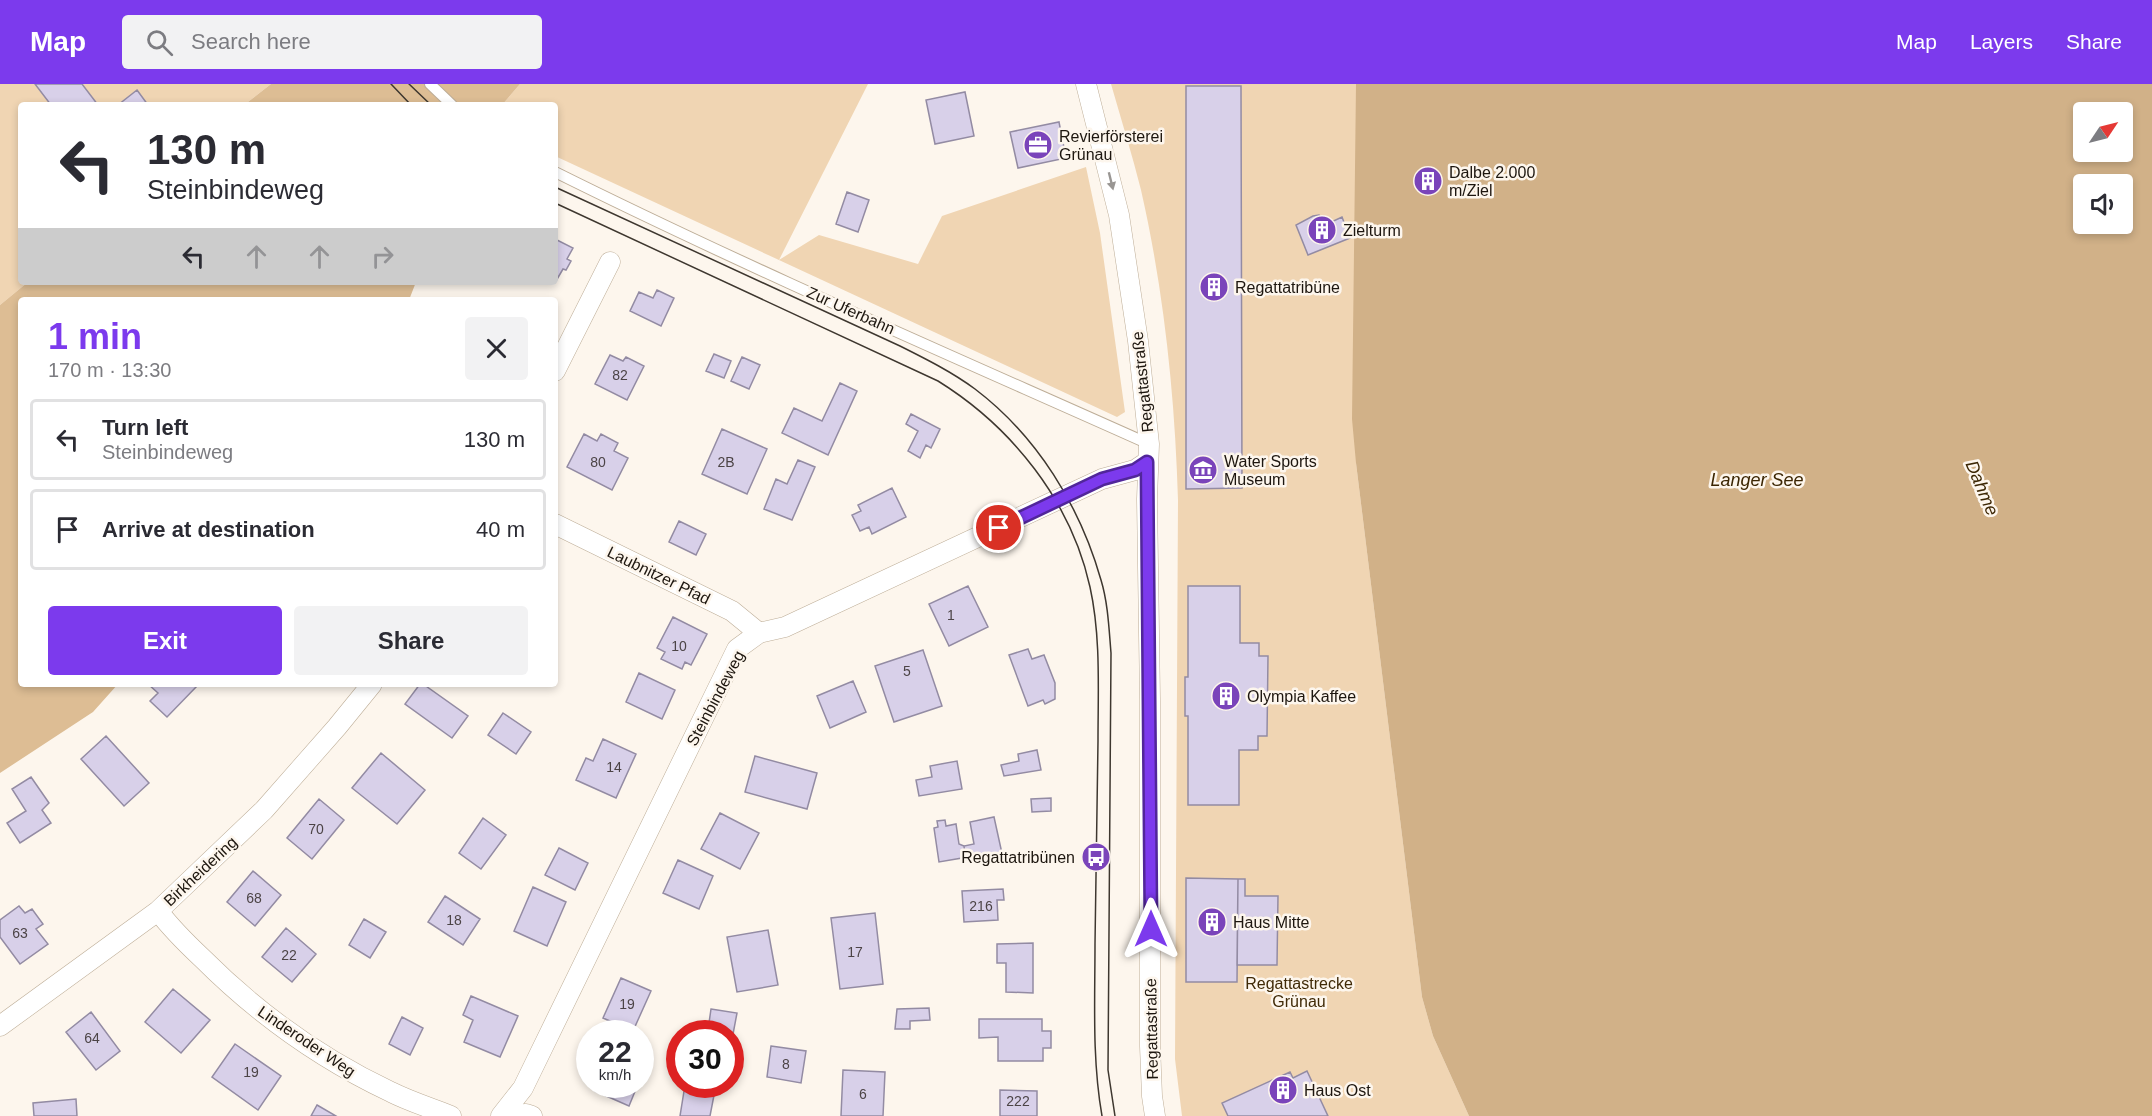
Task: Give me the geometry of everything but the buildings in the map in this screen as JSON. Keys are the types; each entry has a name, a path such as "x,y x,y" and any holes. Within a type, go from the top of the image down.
{"street":[{"name":"Regattastraße","path":"1086,84 1119,215 1138,341 1148,453 1150,1046 1155,1116"},
{"path":"558,365 610,262"},
{"name":"Steinbindeweg","path":"501,1116 523,1088 737,649 759,633 785,627 1102,479 1135,470 1148,453"},
{"name":"Laubnitzer Pfad","path":"558,525 732,611 759,633"},
{"name":"Birkheidering","path":"0,1026 158,911 264,810 370,687"},
{"name":"Linderoder Weg","path":"158,911 218,974 284,1029 343,1066 393,1093 451,1116"},
{"path":"510,1116 526,1114 532,1116"}],"lane":[{"path":"430,84 449,102"},
{"name":"Zur Uferbahn","path":"558,173 1148,453"}],"green space":[{"path":"0,84 271,84 248,102 18,102 18,285 24,285 0,305"},
{"path":"520,84 868,84 779,260 819,235 918,264 942,216 1086,167 1100,233 1125,412 1117,417 558,157 558,102 505,102"},
{"name":"Regattastrecke Grünau","path":"1111,84 1356,84 1356,463 1422,997 1433,1036 1469,1116 1182,1116 1175,1059 1178,500 1174,422 1162,305 1149,228 1138,177"}],"shaded area":[{"path":"271,84 520,84 505,102 248,102"},
{"path":"24,285 415,285 410,297 18,297 18,687 115,687 93,712 0,773 0,305"}],"water":[{"name":"Langer See","path":"1356,84 2152,84 2152,1116 1469,1116 1433,1036 1422,997 1352,419"}],"tram line":[{"path":"391,84 408,102"},
{"path":"409,84 428,102"},
{"path":"558,188 900,346 948,371 975,389 1018,428 1053,474 1068,499 1092,552 1103,589 1109,625 1111,653 1108,1070 1115,1116"},
{"path":"558,204 938,381 990,420 1035,469 1053,496 1069,525 1081,555 1090,587 1096,625 1098,683 1095,1030 1102,1116"}],"place":[{"name":"Revierförsterei Grünau","path":"1038,145"},
{"name":"Dalbe 2.000 m/Ziel","path":"1428,181"},
{"name":"Zielturm","path":"1322,230"},
{"name":"Regattatribüne","path":"1214,287"},
{"name":"Water Sports Museum","path":"1203,470"},
{"name":"Olympia Kaffee","path":"1226,696"},
{"name":"Regattatribünen","path":"1096,857"},
{"name":"Haus Mitte","path":"1212,922"},
{"name":"Haus Ost","path":"1283,1090"}],"route":[{"path":"999,528 1102,479 1135,470 1147,462 1151,929"}],"water label":[{"name":"Dahme","path":"1982,488"}]}
